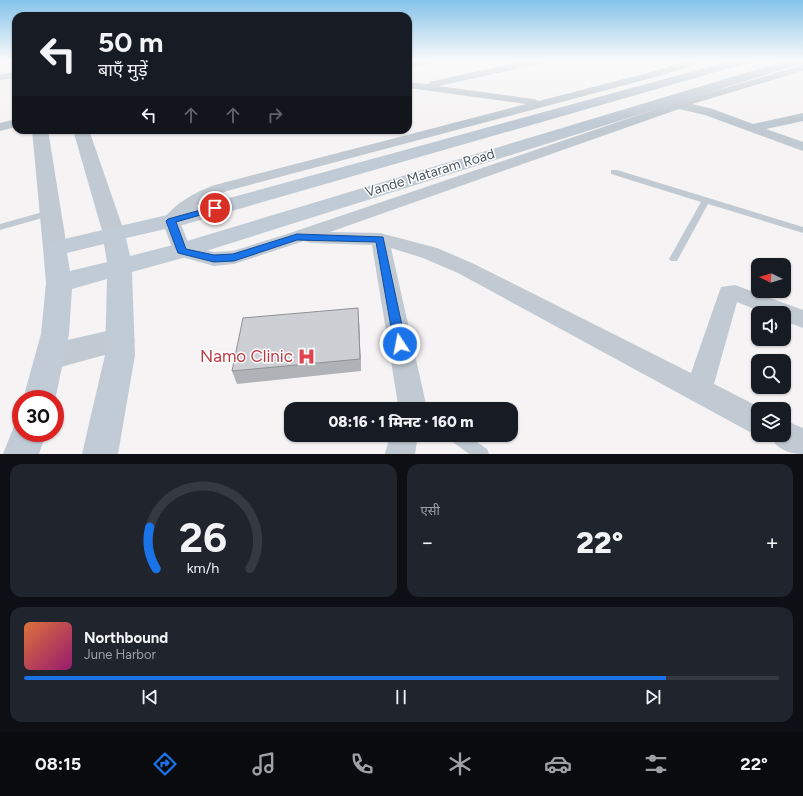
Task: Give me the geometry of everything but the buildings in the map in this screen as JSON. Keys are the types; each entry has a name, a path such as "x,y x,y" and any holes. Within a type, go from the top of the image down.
{"main road":[{"name":"Vande Mataram Road","path":"55,248 171,221 468,136 669,81"},
{"name":"Vande Mataram Road","path":"59,283 182,251 675,104 740,81"},
{"path":"100,454 120,355 120,268 114,234"},
{"path":"41,390 55,334 59,283 55,248"},
{"path":"21,454 25,442"}],"street":[{"path":"421,86 443,81"},
{"path":"625,81 221,188 206,193 188,203 171,221 182,251 214,259 234,257 297,237 675,104 756,81"},
{"path":"412,85 543,103"},
{"path":"675,104 709,112 800,146"},
{"path":"675,104 693,116 803,157"},
{"path":"750,128 803,117"},
{"path":"0,127 12,124"},
{"path":"40,134 55,248"},
{"path":"85,134 114,234"},
{"path":"297,237 380,239 430,253 465,268 751,416"},
{"path":"380,239 413,402"},
{"path":"699,390 729,293 735,293 803,319"},
{"path":"50,357 120,340"},
{"path":"791,438 803,444"},
{"path":"400,454 403,442"}],"lane":[{"path":"614,172 803,230"},
{"path":"674,259 706,201"},
{"path":"0,227 50,213"},
{"path":"465,442 482,454"}],"place":[{"name":"Namo Clinic","path":"306,356"}],"route":[{"path":"215,208 171,221 182,251 214,259 234,257 297,237 347,237 380,239 400,344"}]}
